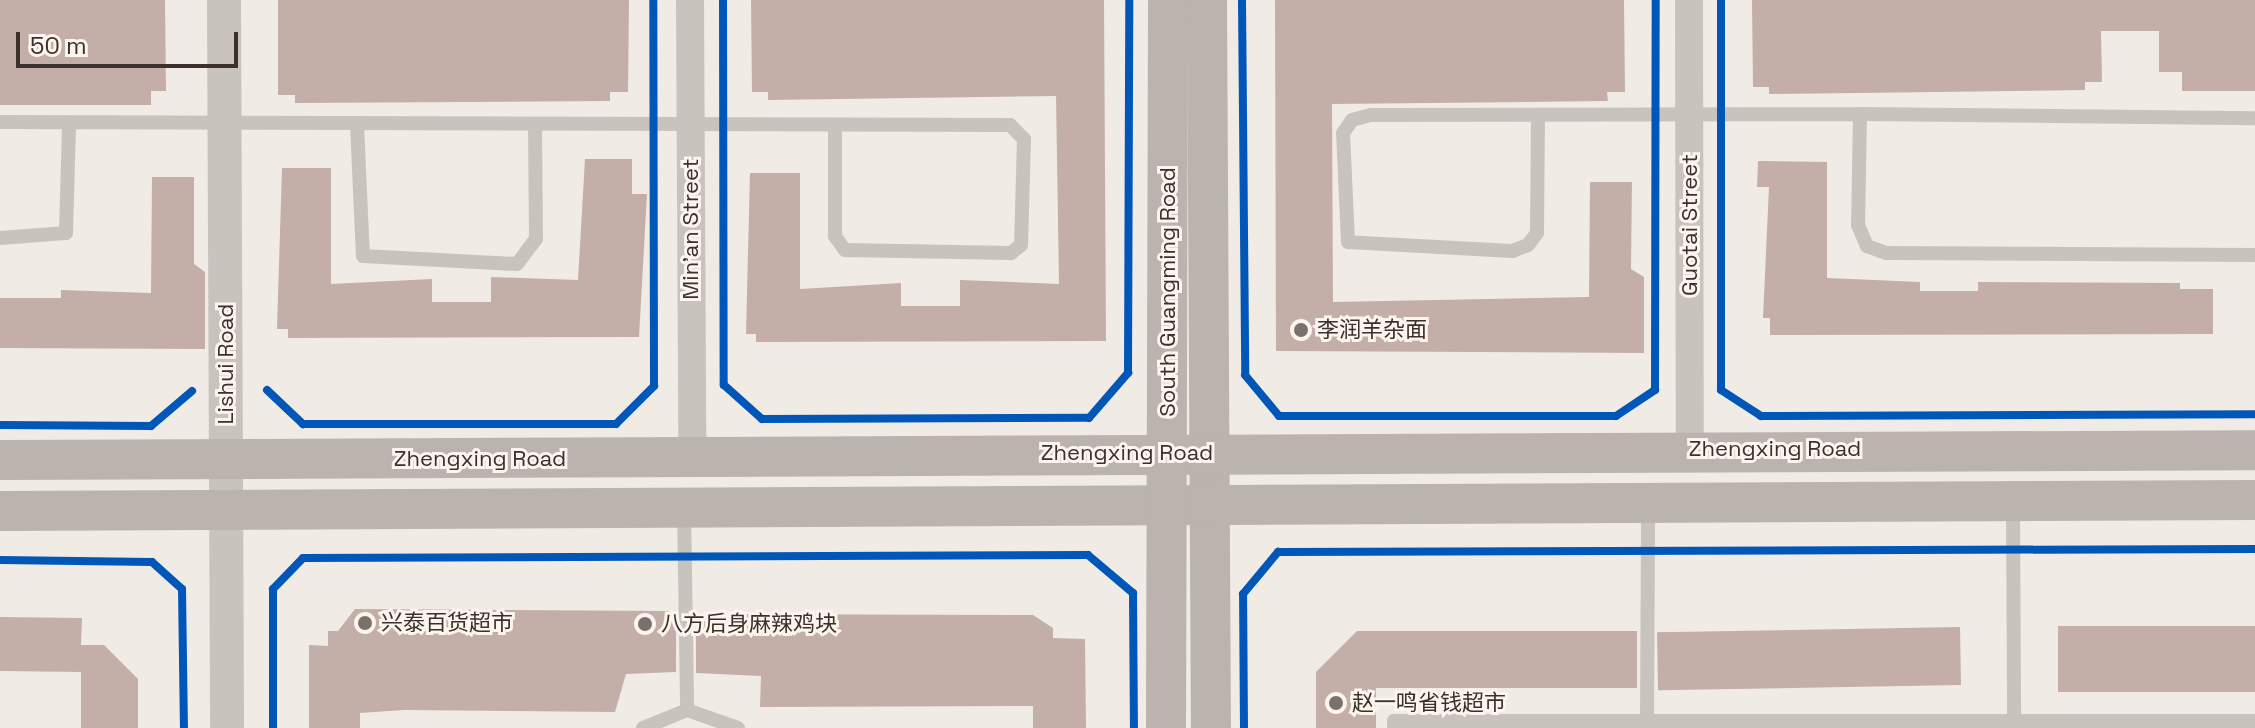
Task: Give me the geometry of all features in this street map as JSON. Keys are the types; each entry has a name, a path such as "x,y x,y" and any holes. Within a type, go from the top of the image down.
{"main road":[{"name":"South Guangming Road","path":"1166,728 1168,0"},
{"name":"South Guangming Road","path":"1207,0 1211,728"},
{"name":"Zhengxing Road","path":"0,460 692,458 1690,449 2255,450"},
{"path":"0,511 2255,500"}],"street":[{"name":"Lishui Road","path":"224,0 227,728"},
{"name":"Min'an Street","path":"690,0 692,458"},
{"name":"Guotai Street","path":"1689,0 1690,449"}],"lane":[{"path":"1860,114 1858,225 1867,246 1886,253 2255,255"},
{"path":"1538,115 1537,233 1528,245 1512,251 1348,242 1343,133 1352,120 1538,115 1860,114 2255,118"},
{"path":"0,122 835,125 1020,129 1021,245 1011,253 845,250 835,236 835,125"},
{"path":"0,238 66,233 69,123"},
{"path":"357,125 363,256 517,264 536,239 535,126"},
{"path":"1647,721 1648,502"},
{"path":"2013,502 2014,721"},
{"path":"684,508 687,710"},
{"path":"643,728 687,710 738,728"},
{"path":"1394,728 1394,721 1647,721 1667,724 2255,721"}],"building":[{"path":"0,0 165,0 166,91 151,91 151,105 0,105"},
{"path":"278,0 629,0 628,92 610,92 610,101 295,103 295,95 278,95"},
{"path":"751,0 1104,0 1106,341 756,342 756,334 746,334 750,173 800,173 800,289 901,283 901,306 960,306 960,280 1059,284 1056,96 768,100 768,92 752,92"},
{"path":"1275,0 1624,0 1625,92 1607,92 1608,101 1332,104 1333,302 1589,297 1590,182 1632,182 1631,269 1644,277 1644,353 1276,351"},
{"path":"1752,0 2255,0 2255,91 2182,91 2182,72 2159,72 2159,31 2101,31 2102,82 2085,82 2085,90 1769,94 1769,87 1753,87"},
{"path":"585,159 632,159 632,194 647,194 639,337 288,338 288,329 277,329 282,168 331,168 331,284 432,279 432,302 491,302 491,277 578,280"},
{"path":"1758,161 1827,162 1827,278 1920,282 1920,291 1978,291 1978,282 2180,283 2180,289 2213,289 2213,334 1770,335 1770,318 1763,318 1769,187 1757,187"},
{"path":"152,177 194,177 194,264 205,272 205,349 0,348 0,298 61,298 61,290 151,293"},
{"path":"355,609 667,611 676,614 676,672 626,674 615,712 404,710 360,713 360,728 309,728 309,645 328,646 328,631 338,631"},
{"path":"696,614 1033,615 1053,628 1053,638 1085,639 1086,728 1033,728 1033,706 760,707 761,676 696,673"},
{"path":"0,617 82,618 81,645 104,645 138,679 138,728 81,728 81,672 0,671"},
{"path":"2058,626 2255,626 2255,692 2058,692"},
{"path":"1960,627 1961,685 1658,690 1657,632"},
{"path":"1357,631 1637,631 1637,688 1376,688 1376,728 1316,728 1316,672"}],"cycle path":[{"path":"267,390 303,424 616,424 654,386 653,0"},
{"path":"723,0 724,385 762,419 1089,418 1128,373 1129,0"},
{"path":"1242,0 1245,375 1279,416 1616,416 1655,390 1656,0"},
{"path":"1721,0 1721,390 1761,416 2255,414"},
{"path":"0,425 151,426 192,391"},
{"path":"1244,728 1243,594 1278,552 2255,549"},
{"path":"273,728 273,589 303,558 1088,555 1133,593 1134,728"},
{"path":"0,560 152,562 182,589 184,728"}],"place":[{"name":"李润羊杂面","path":"1301,330"},
{"name":"兴泰百货超市","path":"365,623"},
{"name":"八方后身麻辣鸡块","path":"645,624"},
{"name":"赵一鸣省钱超市","path":"1336,703"}]}
